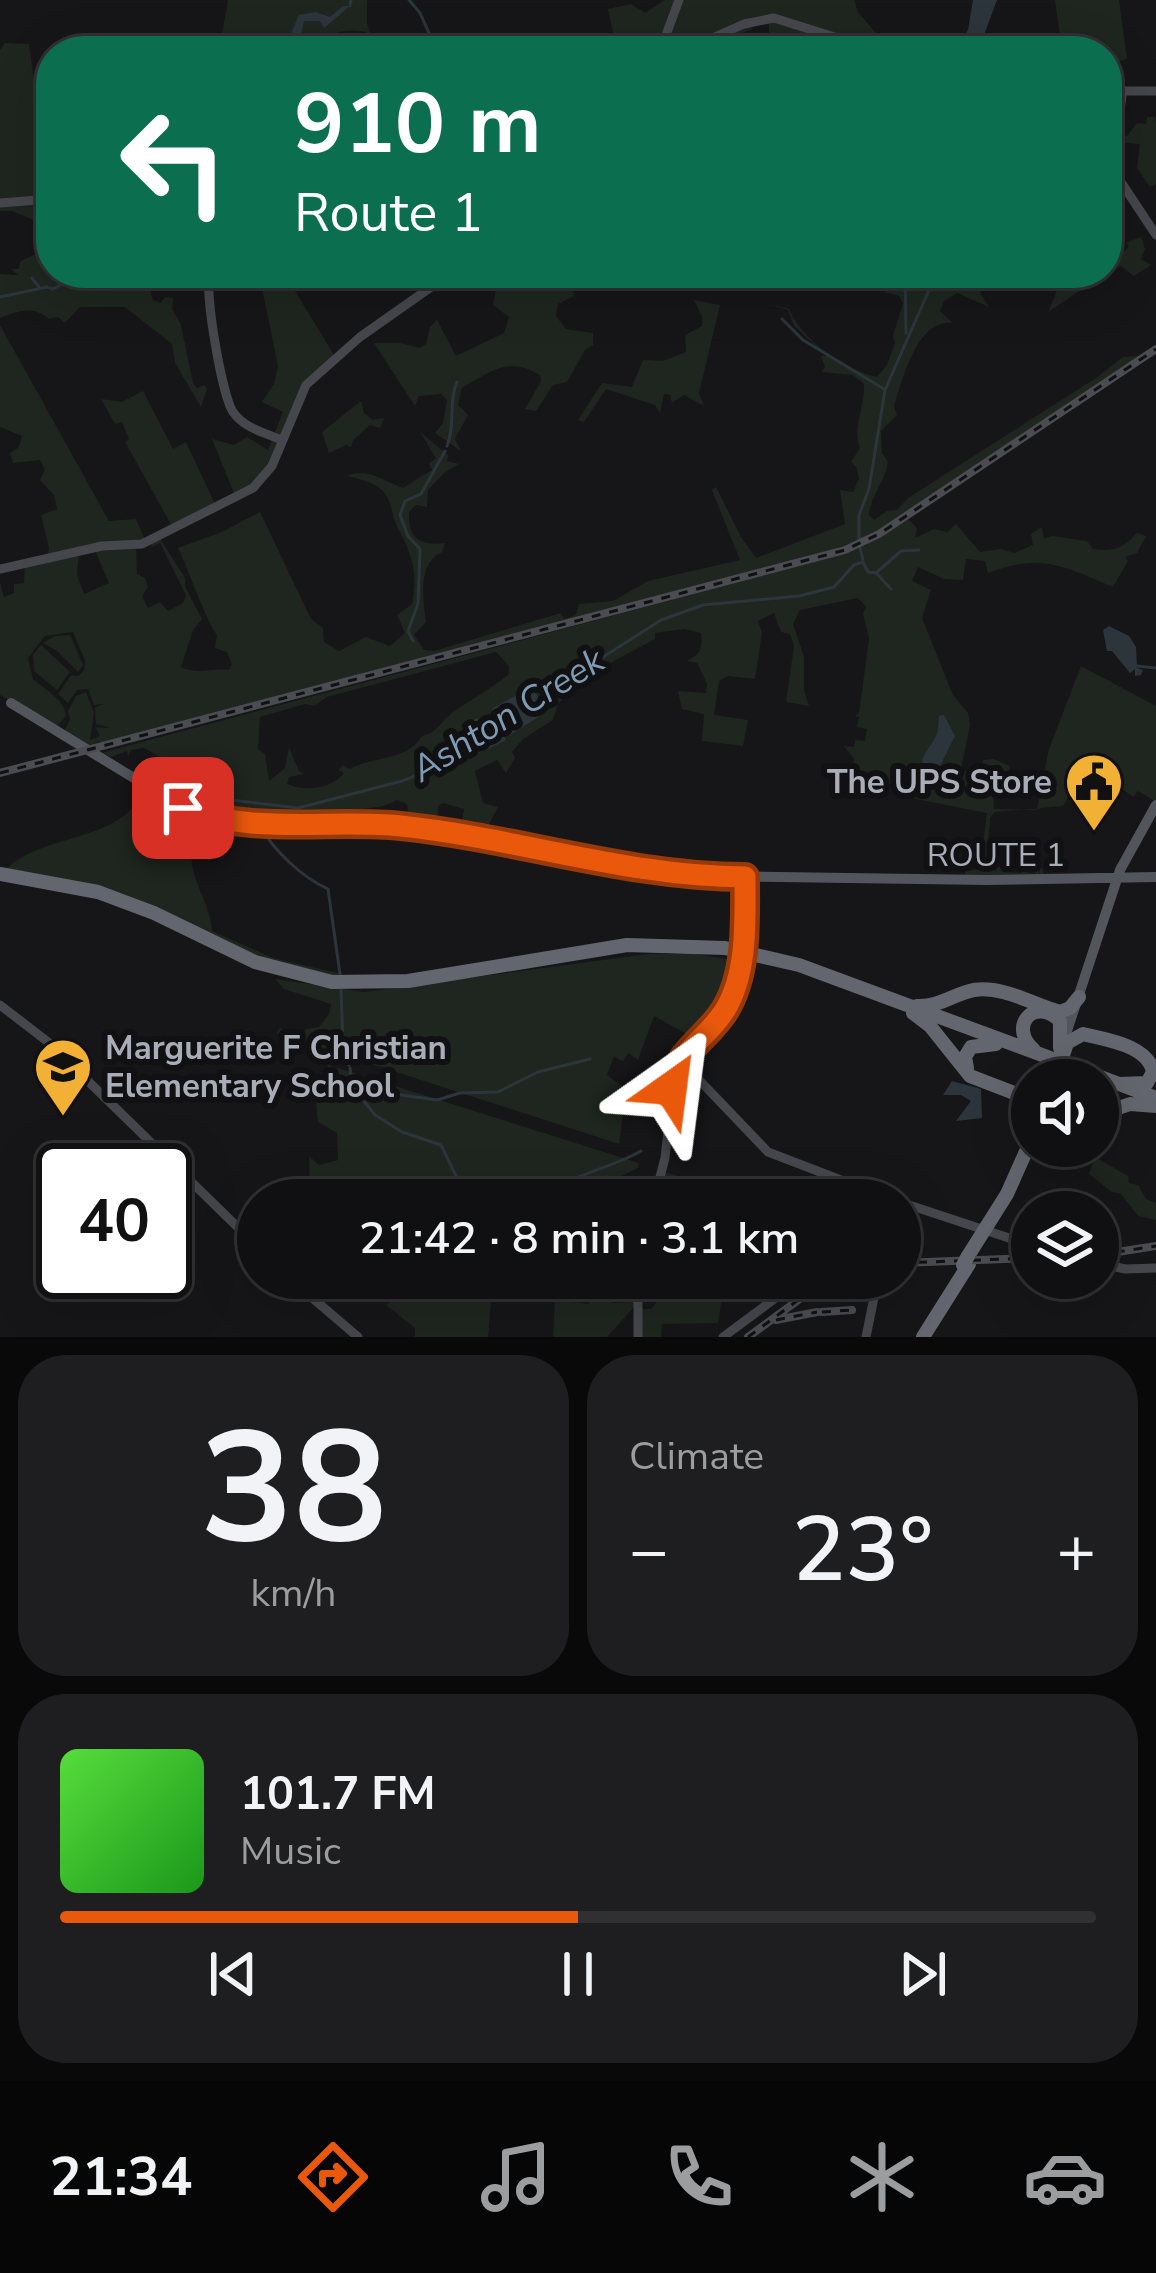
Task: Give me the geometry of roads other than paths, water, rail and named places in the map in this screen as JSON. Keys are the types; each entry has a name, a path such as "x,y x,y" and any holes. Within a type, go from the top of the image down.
{"highway":[{"path":"0,877 98,892 265,966 340,982 393,983 610,946 675,944 772,957 1035,1059"},
{"path":"0,877 106,900 258,968 331,986 393,987 594,953 682,949 778,964 1034,1059"},
{"path":"906,1008 934,1006 984,989 1062,1012 1080,1000"},
{"path":"1080,1000 1084,1030 1142,1050 1156,1063"},
{"path":"906,1008 930,1026 970,1076 1011,1091"},
{"path":"1066,1059 1067,1043 1085,1034 1150,1059 1153,1072 1147,1083 1119,1084"},
{"path":"996,1044 971,1047 965,1059 968,1070 1011,1090"},
{"path":"1119,1084 1156,1102"},
{"path":"1119,1089 1156,1102"},
{"path":"1119,1108 1156,1102"},
{"path":"921,1337 1023,1167"}],"main road":[{"name":"ROUTE 1","path":"6,701 183,808 202,814 401,826 657,870 745,877 1156,878"},
{"path":"1068,1059 1102,926 1130,851 1156,808"},
{"path":"1067,1043 1119,880 1156,808"},
{"path":"1097,952 1102,926"}],"street":[{"path":"666,36 679,0"},
{"path":"716,36 768,18 836,36"},
{"path":"1122,100 1124,90 1156,92"},
{"path":"1122,186 1156,236"},
{"path":"0,203 36,200"},
{"path":"209,288 230,406 242,422 282,440"},
{"path":"0,569 102,546 146,542 257,486 271,468 308,383 430,288"},
{"path":"659,1179 672,1081 680,1060 727,1006 740,962 745,877"},
{"path":"0,1005 48,1042 237,1226"},
{"path":"680,1060 764,1149 841,1179"},
{"path":"921,1210 1011,1239"},
{"path":"1119,1268 1156,1268"},
{"path":"314,1299 358,1337"},
{"path":"638,1299 638,1337"},
{"path":"722,1337 773,1299"},
{"path":"866,1337 874,1299"}],"water":[{"path":"973,0 997,0 984,36 964,36"},
{"path":"350,6 324,28 320,21 304,21 300,36 293,36 299,15 316,12 330,17"},
{"path":"1109,626 1129,636 1141,675 1135,676 1135,669 1130,673 1107,651 1103,630"},
{"path":"528,689 539,700 540,716 510,735 490,722 493,708"},
{"path":"944,715 955,736 936,774 929,778 923,761 937,734 939,716"},
{"path":"476,718 506,740 482,752 461,755 454,739"},
{"path":"952,1081 981,1089 982,1118 956,1121 971,1101 961,1095 943,1095"}],"waterway":[{"path":"350,6 351,0"},
{"path":"409,0 430,36"},
{"path":"32,278 36,283"},
{"path":"0,297 42,288"},
{"path":"50,288 55,288"},
{"path":"905,288 906,333"},
{"path":"859,542 859,515 869,489 885,390 929,290 942,289"},
{"path":"782,319 803,340 884,389"},
{"path":"447,446 457,382"},
{"path":"413,641 408,631 418,604 420,549 408,536 400,515 405,501 421,494 445,451"},
{"path":"859,544 863,560"},
{"path":"876,573 901,551 919,550"},
{"name":"Ashton Creek","path":"536,700 661,620 703,605 799,596 834,587 854,565 863,562"},
{"path":"864,564 891,589"},
{"path":"1137,666 1156,668"},
{"name":"Ashton Creek","path":"175,799 215,798 298,808 433,769 455,746"},
{"path":"260,826 290,863 328,889 340,974"},
{"path":"341,990 343,1045 349,1065"},
{"path":"355,1082 374,1091 437,1100 460,1093 498,1092 538,1072 590,1059"},
{"path":"350,1068 352,1086 375,1115 402,1132 441,1145 459,1182 494,1194 533,1194 641,1151"}],"railway":[{"path":"0,773 845,550 879,534 1156,349"},
{"path":"1119,1252 1156,1246"},
{"path":"921,1262 1011,1259"},
{"path":"748,1337 800,1299"},
{"path":"822,1312 852,1310"},
{"path":"776,1320 817,1312"}],"place":[{"name":"The UPS Store","path":"1094,833"},
{"name":"Marguerite F Christian Elementary School","path":"63,1118"}]}
